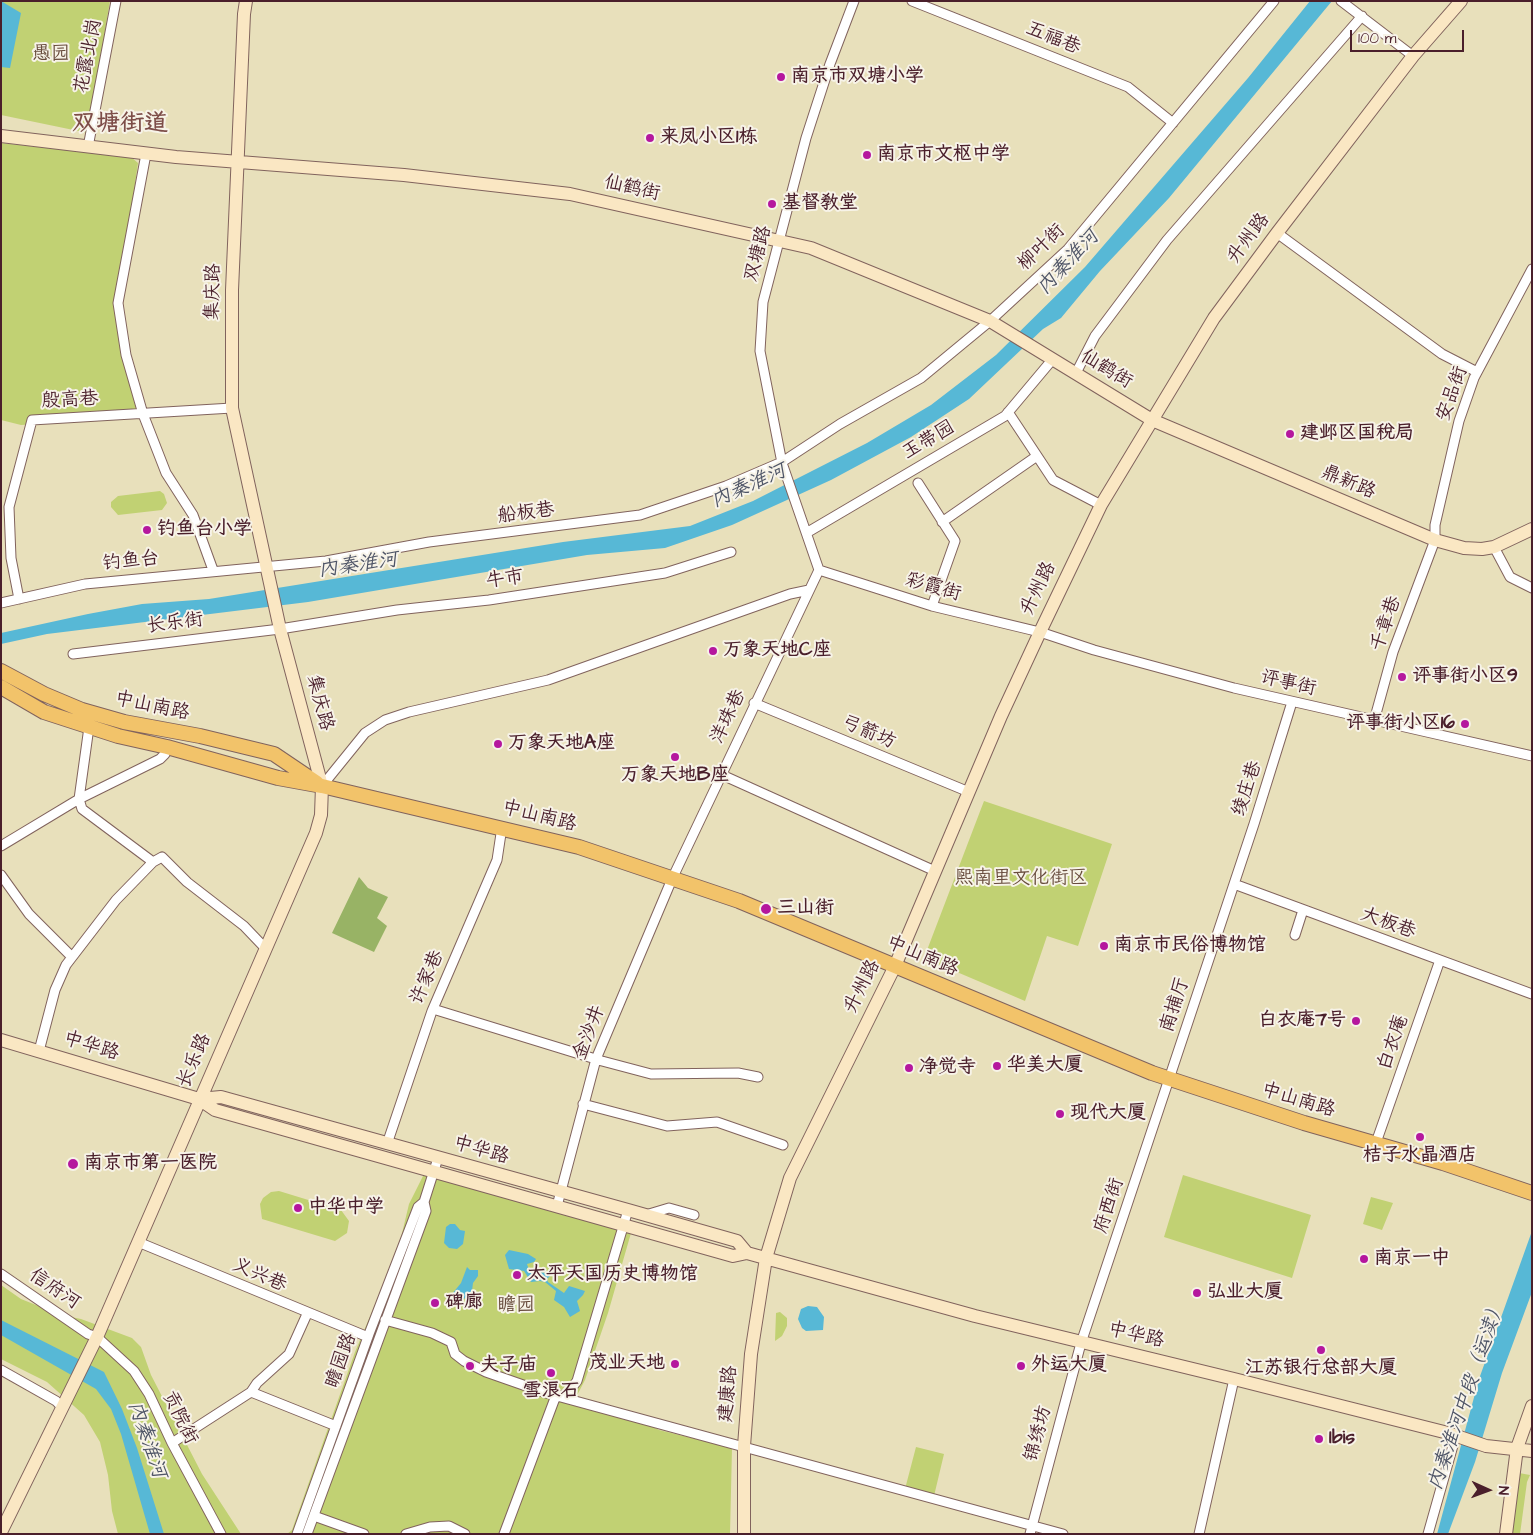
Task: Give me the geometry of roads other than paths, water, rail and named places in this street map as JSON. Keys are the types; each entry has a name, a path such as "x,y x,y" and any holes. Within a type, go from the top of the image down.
{"main road":[{"name":"集庆路","path":"246,1 236,163 232,290 232,408 280,629 322,786"},
{"name":"升州路","path":"766,1258 790,1178 895,966 1040,632 1101,505 1214,318 1276,233 1413,56 1461,1"},
{"name":"仙鹤街","path":"1,136 146,154 236,163 404,175 570,194 811,248 990,321 1152,420"},
{"name":"鼎新路","path":"1152,420 1436,540 1464,548 1482,549 1494,547 1532,529"},
{"name":"中山南路","path":"1,671 44,694 91,712 124,722 200,736 274,754 322,786"},
{"name":"中山南路","path":"1,687 44,712 89,727 278,778 322,786 579,846 672,879 739,900 1169,1079 1304,1123 1443,1163 1532,1193"},
{"name":"长乐路","path":"64,1404 91,1349 93,1335 138,1242 316,833 321,815 322,786"},
{"name":"中华路","path":"1,1040 199,1099 215,1110 733,1256 747,1253 975,1316 1234,1379 1451,1438 1486,1446 1532,1451"},
{"name":"中华路","path":"199,1099 220,1098 628,1210 738,1241 747,1253"},
{"name":"建康路","path":"744,1534 744,1446 751,1354 766,1258"},
{"path":"1,1532 64,1404"},
{"path":"1506,1534 1517,1448 1532,1406"}],"street":[{"name":"花露北岗","path":"88,146 116,1"},
{"name":"双塘路","path":"808,532 782,463 760,351 763,302 806,138 830,64 854,1"},
{"name":"五福巷","path":"912,1 1128,87 1173,123"},
{"name":"柳叶街","path":"782,463 840,424 921,378 990,321 1068,249 1274,1"},
{"path":"1341,1 1413,56"},
{"path":"1076,373 1095,336 1168,240 1362,16"},
{"path":"146,154 118,303 126,355 143,414 166,473 193,516 213,570"},
{"path":"1276,233 1442,354 1477,372"},
{"name":"安品街","path":"1436,540 1435,525 1459,421 1477,372 1532,269"},
{"name":"玉带园","path":"808,532 1008,412 1052,360"},
{"name":"殷高巷","path":"19,599 11,558 9,507 32,420 232,408"},
{"path":"1008,412 1054,480 1101,505"},
{"path":"942,522 1037,456"},
{"name":"船板巷","path":"266,567 326,561 430,542 640,515 726,486 782,463"},
{"path":"918,483 955,541 932,606"},
{"path":"808,532 819,570"},
{"name":"千章巷","path":"1374,721 1393,652 1436,540"},
{"path":"1494,547 1510,577 1532,588"},
{"name":"牛市","path":"280,629 397,610 489,600 665,573 731,552"},
{"name":"钓鱼台","path":"1,603 85,584 213,570 266,567"},
{"name":"彩霞街","path":"819,570 932,606 1040,632"},
{"name":"洋珠巷","path":"672,879 720,774 819,570"},
{"path":"322,786 366,733 391,718 548,680 780,598 809,590"},
{"name":"长乐街","path":"73,654 280,629"},
{"name":"评事街","path":"1040,632 1094,650 1292,702 1532,756"},
{"name":"绫庄巷","path":"1234,884 1292,702"},
{"name":"弓箭坊","path":"754,703 969,792"},
{"path":"89,727 79,799 82,809 153,862"},
{"path":"1,846 79,799 160,759 165,754 167,747"},
{"path":"720,774 935,871"},
{"name":"许家巷","path":"387,1144 433,1009 497,860 502,827"},
{"path":"39,1051 55,990 72,957 116,900 153,862 162,857 187,882 244,926 265,948"},
{"path":"1,875 29,914 72,957"},
{"name":"金沙井","path":"558,1206 596,1059 672,879"},
{"name":"大板巷","path":"1234,884 1532,994"},
{"name":"南捕厅","path":"1169,1079 1234,884"},
{"path":"1295,935 1303,910"},
{"name":"白衣庵","path":"1378,1137 1440,960"},
{"path":"433,1009 651,1074 738,1073 758,1077"},
{"name":"府西街","path":"1081,1343 1169,1079"},
{"path":"583,1104 667,1126 717,1122 783,1145"},
{"name":"瞻园路","path":"307,1534 426,1211 424,1202 438,1158"},
{"name":"瞻园路","path":"297,1534 368,1336 418,1207 424,1202"},
{"path":"643,1215 654,1214 669,1208 694,1215"},
{"path":"504,1534 555,1398 567,1394 577,1381 628,1210"},
{"name":"义兴巷","path":"138,1242 307,1314 368,1336 372,1341 378,1338"},
{"name":"信府河","path":"1,1274 93,1335"},
{"path":"172,1443 251,1392 257,1383 288,1354 307,1314"},
{"path":"385,1320 432,1333 451,1342 455,1354 464,1362 486,1372 558,1396 744,1446 1031,1530 1064,1534"},
{"name":"贡院街","path":"93,1335 134,1371 149,1394 172,1443 221,1534"},
{"name":"锦绣坊","path":"1031,1530 1081,1343"},
{"path":"364,1347 370,1345 374,1351"},
{"path":"1,1370 64,1404"},
{"path":"1199,1534 1234,1379"},
{"path":"251,1392 336,1426"},
{"path":"1428,1534 1451,1438"},
{"path":"314,1516 364,1534"},
{"path":"406,1534 430,1527 449,1526 465,1534"}],"water":[{"path":"1,1 21,13 10,68 1,67"},
{"path":"1310,1 1332,1 1169,198 1100,271 1061,318 1043,329 969,399 911,437 831,480 732,525 665,548 587,555 308,602 47,634 1,644 1,633 88,614 142,604 209,599 563,542 690,526 753,501 867,443 931,405 996,355 1085,267 1248,78"},
{"path":"450,1224 455,1224 460,1230 465,1231 463,1244 457,1249 449,1248 444,1243 446,1227"},
{"path":"1532,1231 1532,1292 1502,1373 1475,1462 1448,1534 1437,1534 1479,1379"},
{"path":"509,1250 528,1254 536,1259 534,1262 527,1264 529,1270 552,1274 547,1279 548,1282 564,1293 569,1286 585,1291 577,1301 580,1311 570,1317 564,1307 554,1300 556,1291 545,1282 531,1282 524,1271 509,1269 505,1255"},
{"path":"467,1267 470,1270 478,1270 478,1276 473,1283 472,1291 462,1301 452,1294 461,1283"},
{"path":"808,1306 817,1307 824,1317 823,1330 806,1331 802,1328 798,1319 801,1309"},
{"path":"1,1320 104,1372 122,1409 137,1448 164,1534 150,1534 121,1434 111,1409 96,1389 1,1335"}],"place":[{"name":"南京市双塘小学","path":"781,77"},
{"name":"来凤小区1栋","path":"650,138"},
{"name":"南京市文枢中学","path":"867,155"},
{"name":"基督教堂","path":"772,204"},
{"name":"建邺区国税局","path":"1290,434"},
{"name":"钓鱼台小学","path":"147,530"},
{"name":"万象天地C座","path":"713,651"},
{"name":"评事街小区9","path":"1402,677"},
{"name":"评事街小区16","path":"1465,724"},
{"name":"万象天地A座","path":"498,744"},
{"name":"万象天地B座","path":"675,757"},
{"name":"三山街","path":"766,909"},
{"name":"南京市民俗博物馆","path":"1104,946"},
{"name":"白衣庵7号","path":"1356,1021"},
{"name":"华美大厦","path":"997,1066"},
{"name":"净觉寺","path":"909,1068"},
{"name":"现代大厦","path":"1060,1114"},
{"name":"桔子水晶酒店","path":"1420,1137"},
{"name":"南京市第一医院","path":"73,1164"},
{"name":"中华中学","path":"298,1208"},
{"name":"南京一中","path":"1364,1259"},
{"name":"太平天国历史博物馆","path":"517,1275"},
{"name":"弘业大厦","path":"1197,1293"},
{"name":"碑廊","path":"435,1303"},
{"name":"江苏银行总部大厦","path":"1321,1350"},
{"name":"茂业天地","path":"675,1364"},
{"name":"夫子庙","path":"470,1366"},
{"name":"外运大厦","path":"1021,1366"},
{"name":"雪浪石","path":"551,1373"},
{"name":"Ibis","path":"1319,1439"}],"district":[{"name":"双塘街道","path":"120,125"}],"park label":[{"name":"愚园","path":"51,55"},
{"name":"熙南里文化街区","path":"1021,879"},
{"name":"瞻园","path":"516,1306"}],"water label":[{"name":"内秦淮河","path":"1069,263"},
{"name":"内秦淮河","path":"749,487"},
{"name":"内秦淮河","path":"358,566"},
{"name":"内秦淮河中段（运渎）","path":"1468,1395"},
{"name":"内秦淮河","path":"146,1440"}]}
